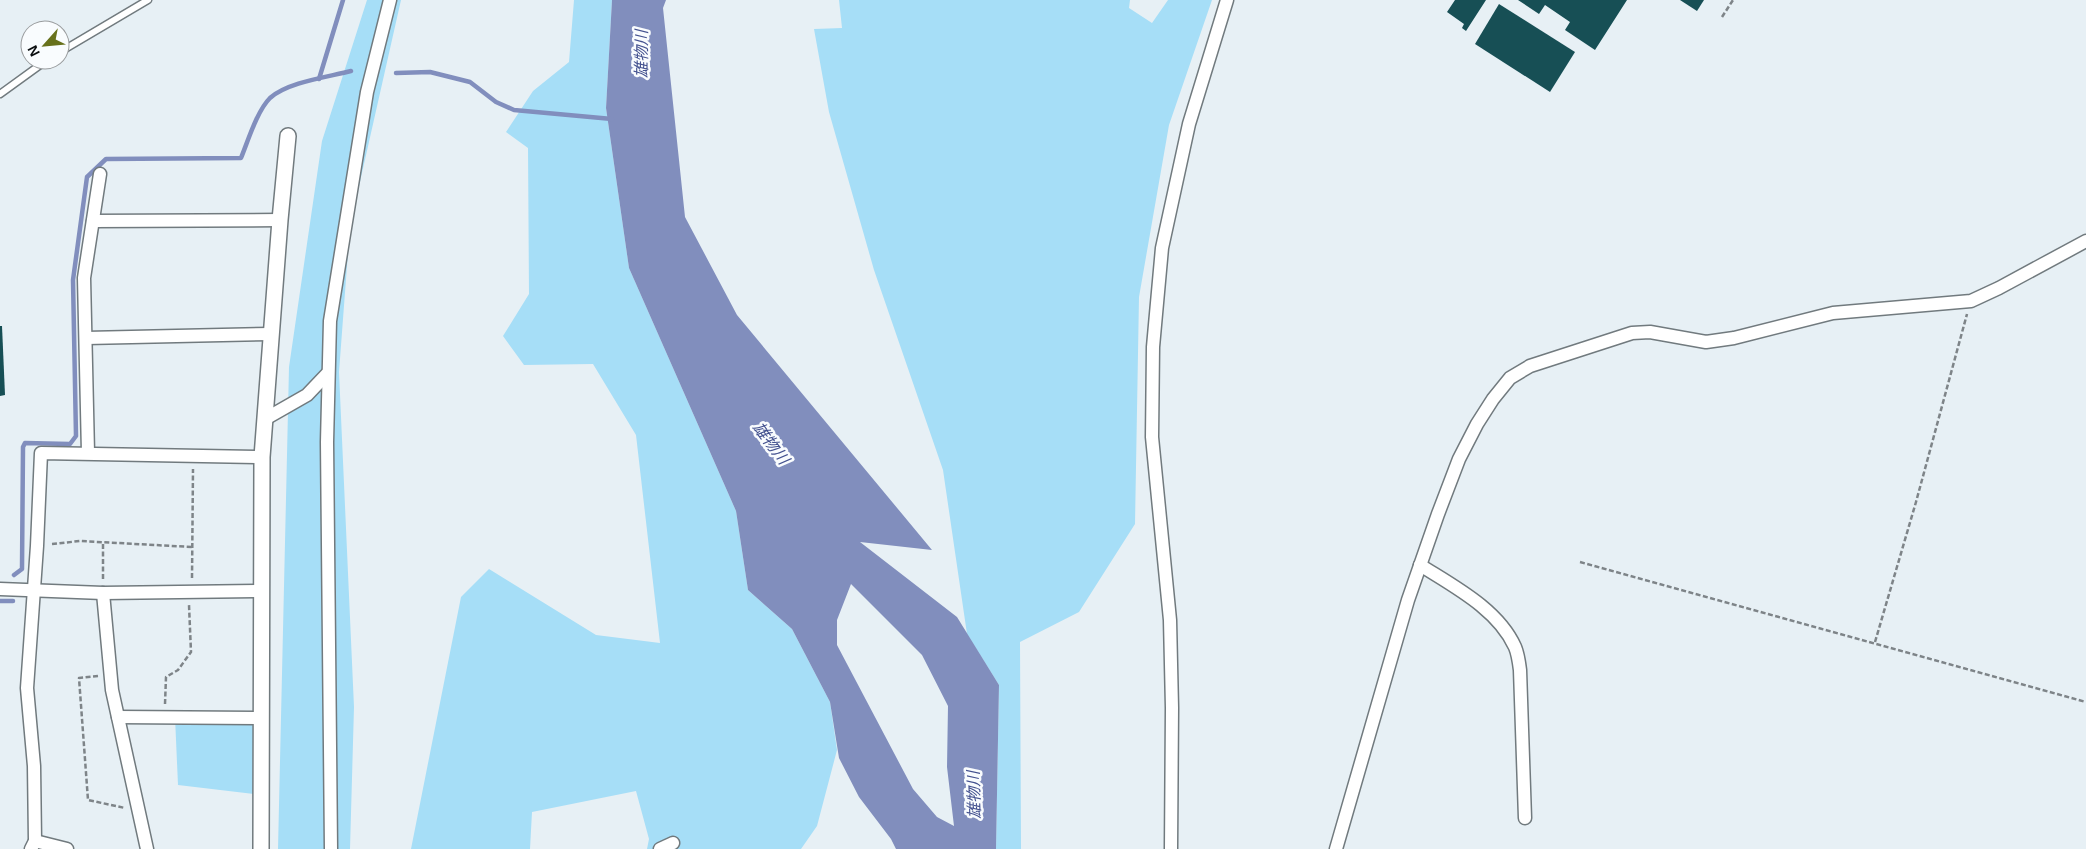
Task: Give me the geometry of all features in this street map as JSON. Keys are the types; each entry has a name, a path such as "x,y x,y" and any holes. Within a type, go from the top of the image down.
{"street":[{"path":"331,849 327,374 330,321 367,92 390,0"},
{"path":"1171,849 1172,708 1170,620 1152,437 1153,347 1162,248 1189,124 1227,0"},
{"path":"261,849 262,457 288,136"},
{"path":"88,453 84,278 100,174"},
{"path":"93,221 280,220"},
{"path":"1336,849 1420,565 1459,459 1477,424 1493,399 1510,378 1530,366 1632,334 1650,332 1706,342 1734,338 1832,313 1970,301 1999,288 2086,241"},
{"path":"86,338 271,334"},
{"path":"265,419 307,395 327,374"},
{"path":"67,849 33,845 34,766 27,688 35,591 40,453 262,457"},
{"path":"1420,565 1482,607 1499,624 1515,646 1520,670 1526,818"},
{"path":"0,589 103,593 262,591"},
{"path":"103,593 110,674 147,849"},
{"path":"118,717 262,718"},
{"path":"660,849 674,843"}],"lane":[{"path":"70,46 148,0"},
{"path":"0,94 33,70"}],"path":[{"path":"1722,17 1733,0"},
{"path":"1875,642 1916,502 1970,301"},
{"path":"165,718 166,677 178,670 191,652 189,592 192,582 193,456"},
{"path":"37,546 80,541 192,547"},
{"path":"103,542 103,593"},
{"path":"1580,562 1875,642 2086,702"},
{"path":"110,674 79,678 88,800 138,811"}],"shaded area":[{"path":"367,0 401,0 350,226 339,372 354,707 350,849 278,849 289,367 322,141"},
{"path":"574,0 612,0 606,108 629,268 736,511 748,590 792,629 830,702 837,750 817,826 801,849 647,849 649,839 636,791 532,812 530,849 411,849 461,597 489,569 596,635 660,643 636,435 593,364 524,365 503,336 529,294 528,148 506,132 533,91 569,62"},
{"path":"839,0 1130,0 1129,8 1152,23 1168,0 1212,0 1169,125 1139,297 1135,524 1079,612 1020,642 1021,849 996,849 999,685 967,634 943,470 874,270 829,112 814,29 842,28"},
{"path":"175,717 262,718 262,795 178,785"}],"water":[{"name":"雄物川","path":"612,0 666,0 663,8 685,217 737,315 932,550 860,542 957,617 999,685 996,849 896,849 891,839 859,797 839,758 830,702 792,629 748,590 736,511 629,268 606,108","holes":["851,584 922,655 948,706 947,767 954,826 937,817 913,789 837,645 837,620"]}],"building":[{"path":"1455,0 1486,0 1466,31 1462,28 1464,24 1447,12"},
{"path":"1518,0 1627,0 1595,50 1565,30 1570,22 1545,5 1539,14"},
{"path":"1680,0 1704,0 1697,11"},
{"path":"1499,4 1575,52 1550,92 1475,44"},
{"path":"0,326 2,326 5,395 0,396"}],"waterway":[{"path":"319,79 343,0"},
{"path":"14,575 22,569 23,447 25,443 70,444 76,436 73,280 87,177 106,159 241,158 257,118 270,98 278,92 297,84 351,71"},
{"path":"396,73 430,72 470,82 496,102 514,110 612,119"},
{"path":"0,601 13,601"}]}
